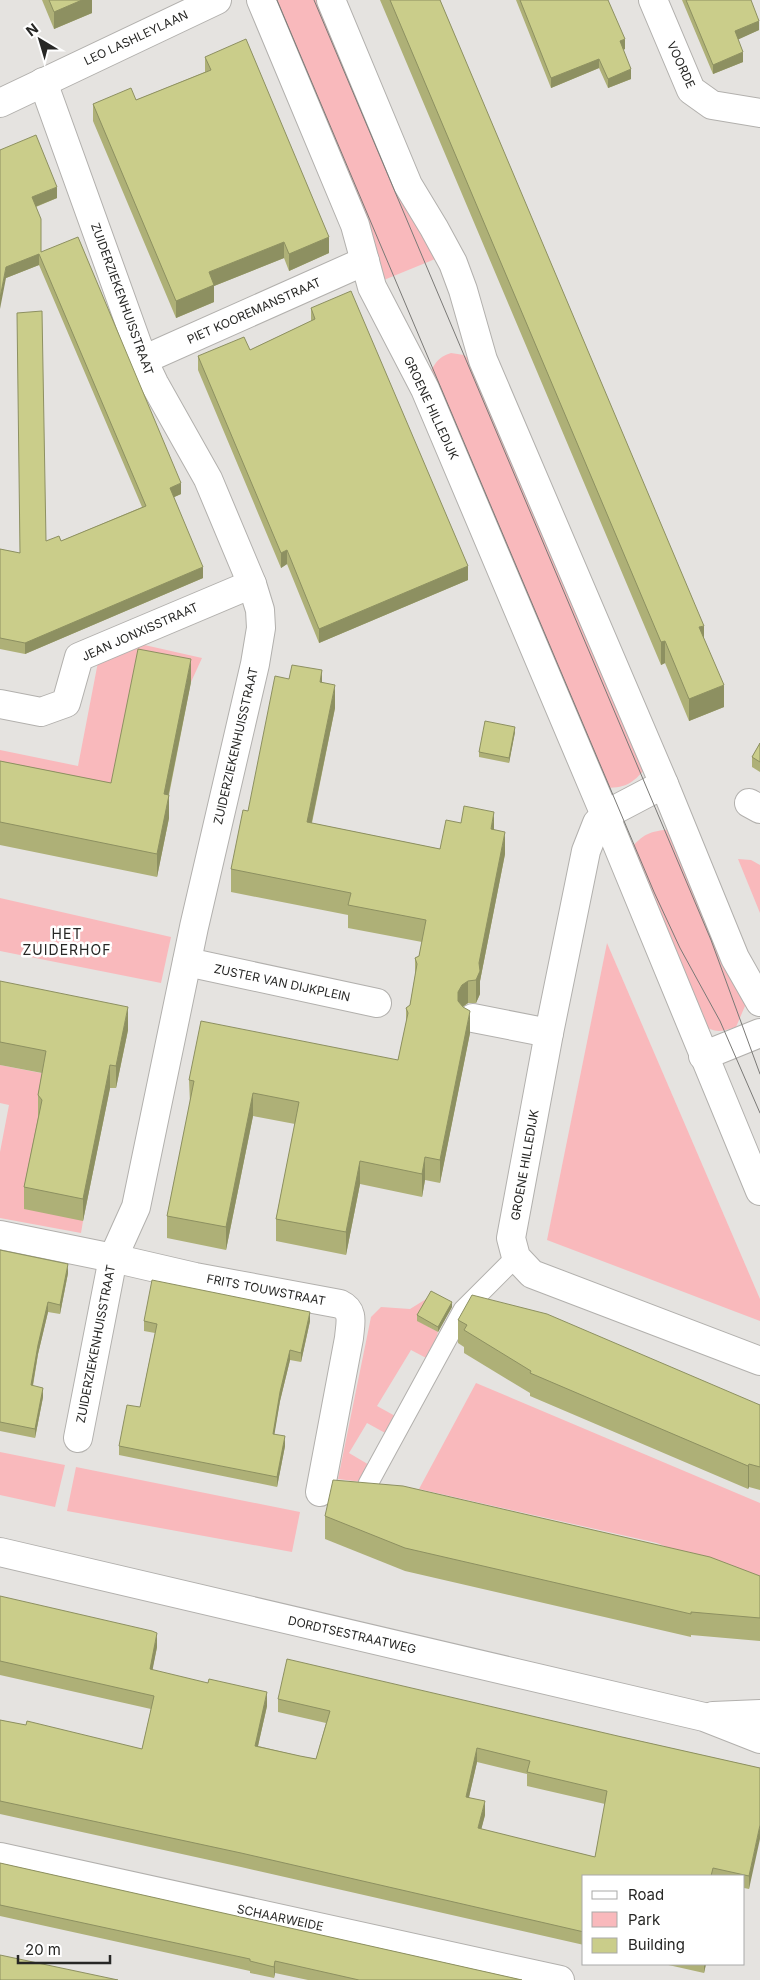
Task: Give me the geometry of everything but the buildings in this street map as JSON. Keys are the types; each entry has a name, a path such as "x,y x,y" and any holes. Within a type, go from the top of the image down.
{"street":[{"name":"LEO LASHLEYLAAN","path":"0,103 217,0"},
{"name":"GROENE HILLEDIJK","path":"261,0 355,224 372,287 425,388 605,815 760,1191"},
{"path":"331,0 408,185 434,228 452,263 463,290 483,360 664,784 735,958 760,1002"},
{"name":"VOORDE","path":"653,0 691,90 712,105 760,113"},
{"name":"ZUIDERZIEKENHUISSTRAAT","path":"43,82 143,360 208,479 252,584 260,610 261,628 255,664 187,962 136,1207 113,1258 78,1438"},
{"name":"PIET KOOREMANSTRAAT","path":"143,360 365,261"},
{"name":"JEAN JONXISSTRAAT","path":"0,704 41,712 66,703 79,657 252,584"},
{"path":"605,815 664,784"},
{"name":"GROENE HILLEDIJK","path":"516,1258 512,1238 549,1033 586,851 597,823 605,815"},
{"name":"ZUSTER VAN DIJKPLEIN","path":"187,962 377,1003"},
{"path":"473,1018 549,1033"},
{"path":"703,1056 760,1033"},
{"name":"FRITS TOUWSTRAAT","path":"0,1235 195,1277 340,1304 347,1307 352,1315 349,1338 320,1492"},
{"path":"516,1258 532,1274 760,1361"},
{"name":"DORDTSESTRAATWEG","path":"0,1552 704,1717 760,1739"},
{"name":"DORDTSESTRAATWEG","path":"704,1717 760,1714"},
{"name":"SCHAARWEIDE","path":"0,1857 560,1980"}],"lane":[{"path":"368,1484 463,1310 516,1258"}],"green space":[{"path":"269,0 322,0 440,257 379,282"},
{"path":"451,353 464,355 478,366 647,767 637,778 628,784 602,788 428,377 439,359"},
{"path":"140,644 202,658 191,682 137,671 112,804 0,783 0,750 78,766 98,662"},
{"path":"672,829 744,997 745,1006 736,1027 726,1030 717,1031 709,1029 700,1022 628,851 647,834"},
{"path":"738,859 751,860 760,865 760,913"},
{"path":"0,898 171,937 161,983 0,951"},
{"path":"607,943 760,1299 760,1321 547,1240"},
{"path":"0,1065 51,1075 83,1221 81,1233 0,1218 0,1152 9,1105 0,1103"},
{"path":"431,1296 418,1321 438,1332 430,1360 411,1350 377,1406 397,1417 387,1434 367,1423 349,1453 371,1466 362,1482 338,1479 371,1317 381,1307 410,1309"},
{"path":"476,1383 760,1503 760,1586 657,1543 419,1489"},
{"path":"0,1452 65,1465 55,1507 0,1495"},
{"path":"76,1467 300,1512 292,1552 67,1511"}],"tram line":[{"path":"277,0 654,892 680,948 720,1021 760,1113"},
{"path":"314,0 711,940 760,1074"}],"district":[{"name":"HET ZUIDERHOF","path":"67,942"}]}
